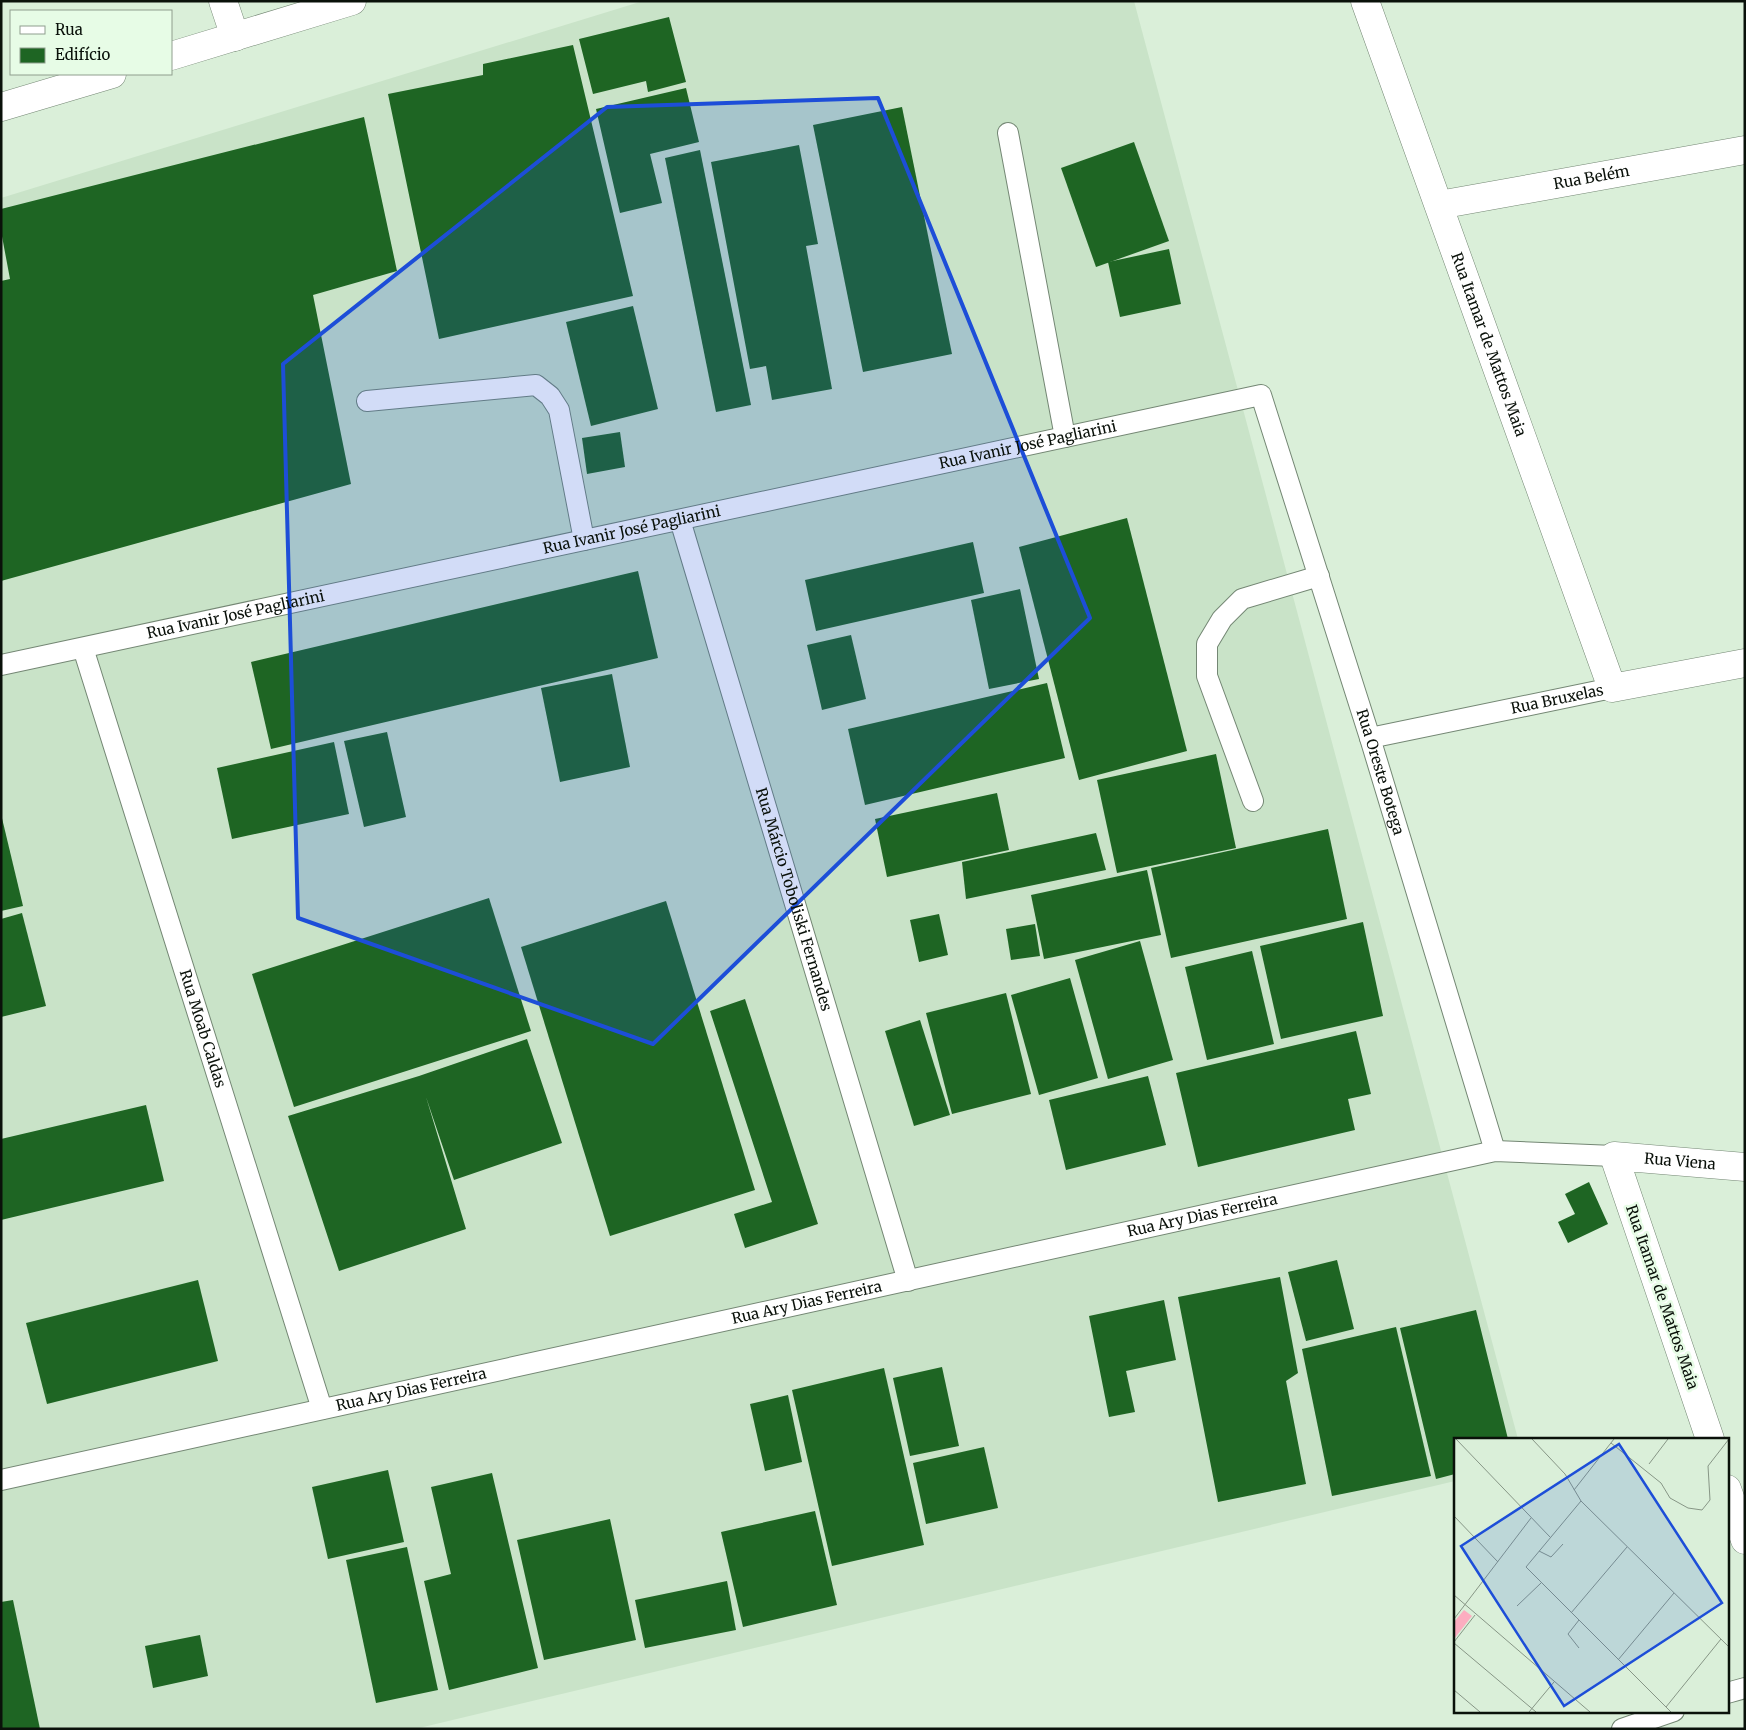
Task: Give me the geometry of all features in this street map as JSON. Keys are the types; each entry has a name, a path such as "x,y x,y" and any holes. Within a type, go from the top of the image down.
{"street":[{"path":"223,1 235,37"},
{"path":"172,56 352,1"},
{"name":"Rua Itamar de Mattos Maia","path":"1366,1 1612,688"},
{"path":"1,107 109,75"},
{"name":"Rua Belém","path":"1439,205 1745,150"},
{"name":"Rua Bruxelas","path":"1612,688 1745,663"},
{"name":"Rua Itamar de Mattos Maia","path":"1614,1156 1710,1438"},
{"name":"Rua Viena","path":"1614,1156 1745,1167"},
{"path":"1728,1492 1745,1540"}],"lane":[{"path":"1008,132 1064,437"},
{"path":"367,402 536,385 550,396 559,410 584,540"},
{"name":"Rua Ivanir José Pagliarini","path":"1,665 1261,395"},
{"name":"Rua Oreste Botega","path":"1261,395 1370,738 1495,1151"},
{"name":"Rua Márcio Toboliski Fernandes","path":"680,520 908,1280"},
{"path":"1253,801 1207,676 1207,644 1222,619 1242,599 1318,576"},
{"name":"Rua Moab Caldas","path":"83,648 322,1409"},
{"name":"Rua Bruxelas","path":"1370,738 1612,688"},
{"name":"Rua Ary Dias Ferreira","path":"1,1480 1495,1151 1614,1156"},
{"path":"1728,1693 1745,1688"},
{"path":"1622,1729 1671,1712"}],"highlighted area":[{"path":"878,98 1090,618 653,1044 298,918 283,364 607,107"}],"shaded area":[{"path":"643,1 1134,1 1518,1438 1454,1438 1454,1481 415,1729 1,1729 1,198"}],"building":[{"path":"669,17 686,82 648,92 646,81 593,94 579,39"},
{"path":"573,45 633,296 439,339 388,94 483,75 483,64"},
{"path":"686,88 699,142 650,154 662,203 620,213 596,109"},
{"path":"902,107 952,354 863,372 813,125"},
{"path":"364,117 397,271 313,295 351,484 1,581 1,281 10,279 1,231 1,209"},
{"path":"1134,142 1169,241 1096,267 1061,168"},
{"path":"799,145 818,244 806,246 832,389 772,400 766,366 750,369 711,162"},
{"path":"700,150 751,405 716,412 665,158"},
{"path":"1169,249 1181,304 1120,317 1108,262"},
{"path":"633,306 658,409 591,426 566,322"},
{"path":"620,432 625,467 587,474 582,438"},
{"path":"1127,518 1187,751 1079,780 1019,547"},
{"path":"973,542 984,593 816,631 805,580"},
{"path":"638,571 658,658 271,749 251,662"},
{"path":"1020,589 1039,679 989,689 971,600"},
{"path":"851,635 866,699 822,710 807,645"},
{"path":"612,674 630,767 560,782 541,688"},
{"path":"1047,683 1065,758 865,805 848,729"},
{"path":"387,732 406,817 364,827 344,741"},
{"path":"334,742 349,814 232,839 217,768"},
{"path":"1216,754 1236,848 1117,873 1097,780"},
{"path":"997,793 1009,850 887,877 875,819"},
{"path":"1,814 23,906 1,911"},
{"path":"1328,829 1347,919 1171,958 1151,868"},
{"path":"1096,833 1106,870 966,899 962,862"},
{"path":"1147,870 1161,935 1044,959 1031,895"},
{"path":"489,898 531,1031 294,1107 252,974"},
{"path":"666,901 755,1190 610,1236 521,947"},
{"path":"22,913 46,1006 1,1017 1,919"},
{"path":"939,914 948,955 919,962 910,920"},
{"path":"1363,922 1383,1016 1281,1039 1260,946"},
{"path":"1035,924 1040,956 1011,960 1006,929"},
{"path":"1140,941 1173,1060 1108,1079 1075,960"},
{"path":"1252,951 1274,1044 1207,1060 1185,967"},
{"path":"1070,978 1098,1078 1039,1095 1011,995"},
{"path":"1006,993 1031,1094 952,1114 926,1013"},
{"path":"745,999 818,1224 745,1248 734,1214 772,1202 710,1011"},
{"path":"920,1020 950,1115 914,1126 885,1031"},
{"path":"1356,1031 1371,1094 1348,1099 1355,1130 1198,1167 1176,1073"},
{"path":"527,1039 562,1143 454,1180 426,1097 466,1229 339,1271 288,1116 419,1076"},
{"path":"1148,1076 1166,1145 1066,1170 1049,1100"},
{"path":"146,1105 164,1181 1,1220 1,1139"},
{"path":"1589,1182 1608,1224 1568,1243 1558,1222 1575,1214 1565,1194"},
{"path":"1337,1260 1354,1329 1306,1341 1288,1272"},
{"path":"1280,1277 1298,1373 1286,1381 1306,1484 1218,1502 1178,1297"},
{"path":"198,1280 218,1361 47,1404 26,1323"},
{"path":"1164,1300 1176,1360 1126,1371 1135,1412 1109,1417 1089,1316"},
{"path":"1476,1310 1508,1438 1454,1438 1454,1474 1436,1479 1400,1328"},
{"path":"1396,1327 1431,1476 1332,1496 1302,1349"},
{"path":"942,1367 959,1446 910,1456 893,1378"},
{"path":"884,1368 924,1545 832,1566 792,1390"},
{"path":"788,1395 802,1462 765,1471 750,1404"},
{"path":"984,1447 998,1508 926,1524 913,1463"},
{"path":"388,1470 404,1542 328,1559 312,1487"},
{"path":"492,1473 538,1668 449,1690 424,1581 451,1574 431,1487"},
{"path":"815,1511 837,1605 743,1627 721,1532"},
{"path":"610,1519 636,1640 544,1660 517,1540"},
{"path":"407,1547 438,1690 376,1703 346,1560"},
{"path":"727,1581 736,1630 645,1648 635,1600"},
{"path":"13,1600 40,1729 1,1729 1,1602"},
{"path":"200,1635 208,1676 153,1688 145,1646"}]}
